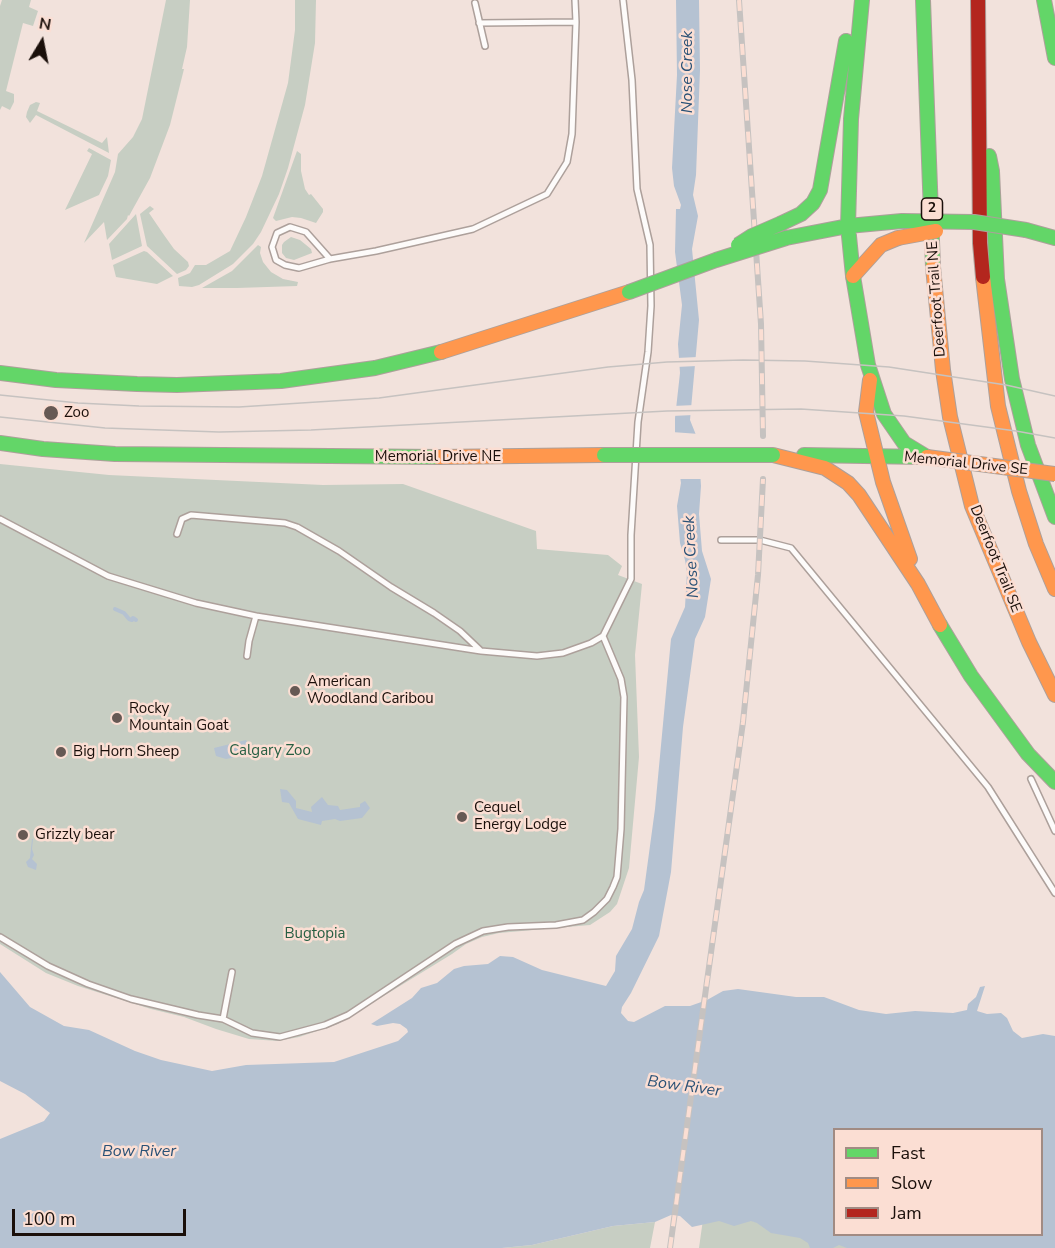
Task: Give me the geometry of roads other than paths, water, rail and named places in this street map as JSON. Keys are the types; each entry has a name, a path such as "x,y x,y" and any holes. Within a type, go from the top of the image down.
{"main road":[{"path":"716,260 752,236 801,214 813,203 820,190 853,0"},
{"path":"862,0 851,118 848,226 853,276 871,374 884,414 892,429 904,443 927,457"},
{"name":"Deerfoot Trail NE","path":"923,0 934,288 942,370 950,417"},
{"path":"978,0 980,243 987,328 998,406 1036,544 1055,589"},
{"path":"1044,0 1055,58"},
{"path":"980,112 992,171 997,279 1012,379 1028,445 1055,517"},
{"path":"0,373 56,380 137,384 281,381 375,368 461,347 786,238 848,226 902,221 974,222 1026,230 1055,238"},
{"path":"853,276 880,245 898,238 952,230 974,222"},
{"path":"871,374 866,412 876,456 918,584"},
{"name":"Deerfoot Trail SE","path":"950,417 972,506 1029,642 1055,695"},
{"name":"Memorial Drive NE","path":"0,442 43,449 115,454 387,458 604,455 876,456"},
{"path":"773,455 825,468 848,483 859,495 918,584 951,645 977,684 1028,754 1055,782"},
{"name":"Memorial Drive SE","path":"876,456 927,457 1055,474"}],"lane":[{"path":"330,258 306,232 290,227 277,233 272,247 276,260 299,268 330,258 376,251 473,229 547,194 567,162 572,134 575,0"},
{"path":"0,519 108,576 196,603 256,616 482,651 537,656 563,653 603,636 631,579 638,422 648,352 651,306 650,245 638,189 632,80 623,0"},
{"path":"475,3 485,46"},
{"path":"479,23 576,22"},
{"path":"177,534 182,519 190,515 297,527 339,551 434,613 460,631 482,651"},
{"path":"721,540 760,540 790,548 988,787 1055,893"},
{"path":"248,656 249,641 256,616"},
{"path":"0,937 48,966 88,984 131,999 223,1019 263,1036 280,1037 348,1015 471,936 494,928 573,923 583,920 607,899 617,877 621,829 624,697 621,679 603,636"},
{"path":"1031,779 1055,831"},
{"path":"223,1019 232,972"}],"water":[{"path":"676,0 699,0 700,70 696,175 693,195 698,216 692,249 699,320 690,420 698,440 702,551 711,579 705,617 695,639 683,727 671,872 659,936 621,1013 628,1021 634,1022 665,1006 690,1006 723,991 738,989 796,997 824,997 859,1010 886,1014 915,1011 953,1013 967,1010 968,1004 976,997 980,987 985,986 977,1011 987,1014 1001,1013 1007,1018 1013,1031 1022,1038 1043,1034 1055,1036 1055,1248 847,1248 839,1245 833,1248 810,1248 808,1243 800,1238 771,1233 751,1221 734,1226 719,1221 692,1227 680,1216 671,1215 655,1222 613,1226 532,1245 502,1248 0,1248 0,1139 44,1121 50,1113 25,1094 0,1081 0,972 30,1007 64,1026 89,1030 161,1060 212,1071 246,1065 334,1062 398,1041 408,1032 400,1024 377,1026 371,1024 412,998 421,988 437,983 454,969 488,964 500,956 513,957 542,970 606,986 615,971 616,956 632,929 644,890 655,809 671,639 685,607 687,572 680,543 677,506 681,483 675,442 680,373 678,344 682,305 675,252 676,209 680,209 681,205 674,186 672,168 677,75"},
{"path":"246,740 247,752 241,756 226,759 216,756 214,748"},
{"path":"280,789 287,790 296,801 296,808 312,812 311,807 322,797 328,805 338,806 340,810 360,807 360,804 365,801 370,808 362,818 322,821 321,825 298,819 289,803 282,802"},
{"path":"32,839 34,855 32,859 37,864 36,870 28,867 26,862 30,858"}],"waterway":[{"path":"115,609 124,613 129,619 136,620"}],"tram line":[{"path":"0,395 78,403 239,407 379,398 608,367 667,362 743,360 805,361 889,367 1006,385 1055,396"},
{"path":"0,417 105,428 219,432 311,430 667,411 801,409 904,416 1055,438"}],"railway":[{"path":"739,0 761,324 763,436"},
{"path":"670,1248 743,722 758,575 763,479"}],"place":[{"name":"Zoo","path":"51,413"},
{"name":"American Woodland Caribou","path":"295,691"},
{"name":"Rocky Mountain Goat","path":"117,718"},
{"name":"Big Horn Sheep","path":"61,752"},
{"name":"Cequel Energy Lodge","path":"462,817"},
{"name":"Grizzly bear","path":"23,835"}],"water label":[{"name":"Nose Creek","path":"688,72"},
{"name":"Nose Creek","path":"692,557"},
{"name":"Bow River","path":"684,1087"},
{"name":"Bow River","path":"139,1152"}],"park label":[{"name":"Calgary Zoo","path":"270,751"},
{"name":"Bugtopia","path":"315,934"}]}
